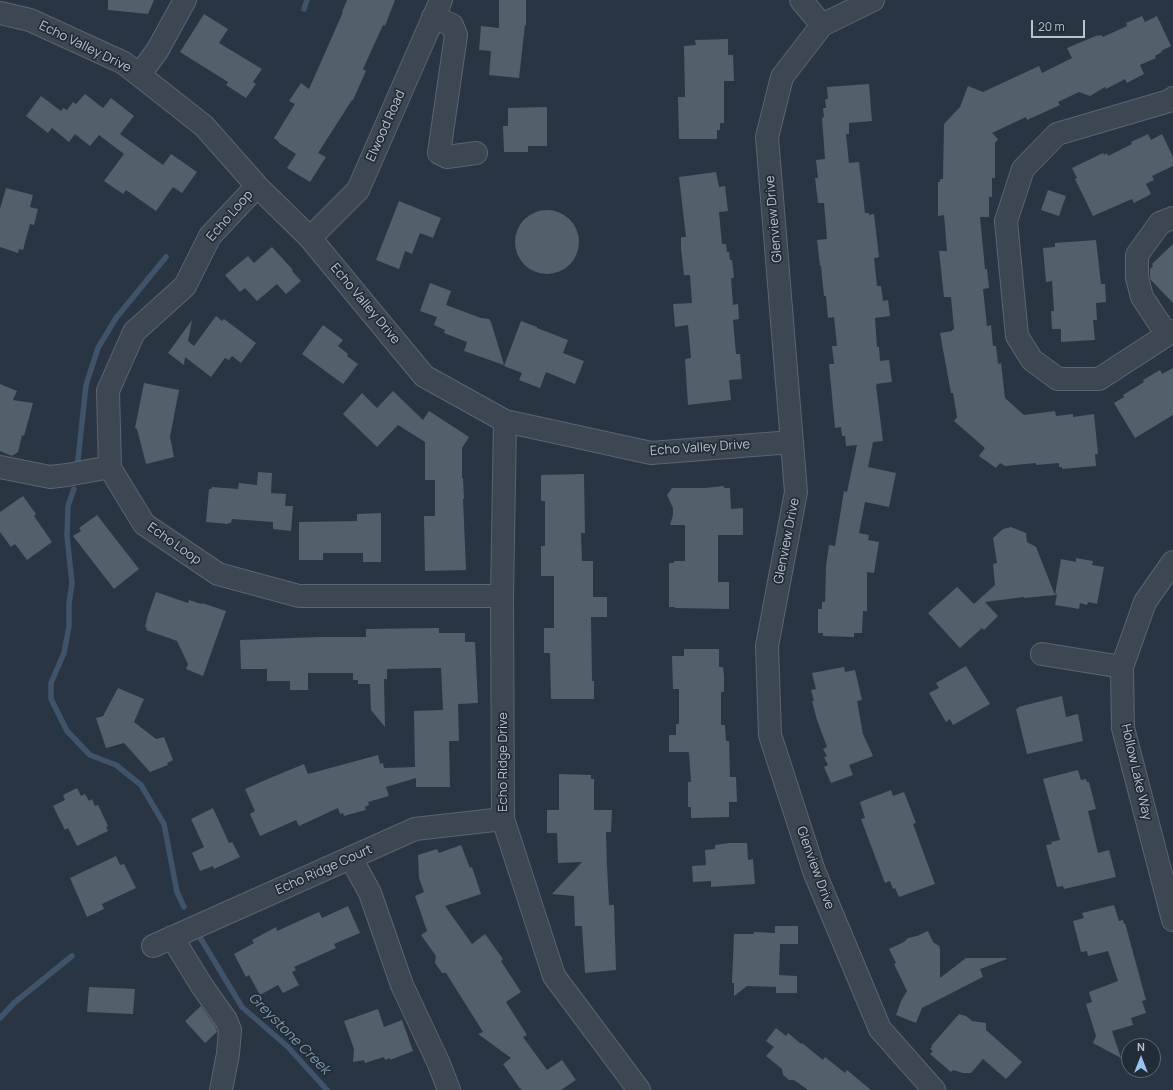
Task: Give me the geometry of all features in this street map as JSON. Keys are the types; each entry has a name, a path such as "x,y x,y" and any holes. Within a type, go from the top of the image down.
{"street":[{"path":"140,74 157,51 185,0"},
{"path":"802,0 822,25"},
{"name":"Glenview Drive","path":"873,0 822,25 782,77 767,137 796,492 767,646 770,735 814,871 880,1029 934,1090"},
{"path":"437,8 452,25 456,35 439,153 448,158 476,153"},
{"name":"Elwood Road","path":"310,238 358,190 437,8"},
{"name":"Echo Valley Drive","path":"0,13 30,20 124,63 140,74 204,126 257,186 310,238 424,376 505,421 651,453 792,442"},
{"path":"1173,98 1169,101 1057,134 1023,169 1006,221 1017,336 1032,360 1058,379 1099,379 1170,333 1142,297 1137,278 1137,255 1160,223 1173,218"},
{"name":"Echo Loop","path":"257,186 210,236 185,286 134,332 108,391 110,467 144,524 218,574 298,596 502,596"},
{"name":"Echo Ridge Drive","path":"505,421 502,596 503,819 554,976 639,1090"},
{"path":"0,467 50,477 110,467"},
{"name":"Hollow Lake Way","path":"1173,562 1145,602 1122,668 1123,728 1173,920"},
{"path":"1042,654 1122,668"},
{"name":"Echo Ridge Court","path":"221,1090 228,1054 230,1030 226,1020 202,986 162,942 415,829 503,819"},
{"path":"351,858 370,893 402,985 436,1058 449,1090"}],"building":[{"path":"108,0 154,0 148,14 108,10"},
{"path":"347,0 395,0 385,26 383,25 363,69 366,71 353,100 318,153 326,157 310,182 287,168 296,154 274,138 295,104 289,101 301,83 309,89"},
{"path":"499,0 526,0 526,25 519,78 489,75 491,51 479,50 481,26 499,28"},
{"path":"204,14 228,29 219,43 262,69 253,82 256,84 246,98 226,85 228,82 180,52"},
{"path":"1142,16 1145,22 1157,16 1171,46 1161,51 1162,52 1155,56 1156,58 1140,65 1144,74 1127,83 1125,79 1106,89 1105,87 1090,96 1079,92 1058,102 1060,105 1027,120 1026,117 992,133 998,139 995,143 995,178 992,178 992,197 989,197 989,217 980,217 985,269 987,269 989,288 983,289 987,326 991,325 993,346 996,346 998,364 1001,363 1005,398 1024,415 1055,411 1056,416 1073,414 1073,417 1094,414 1098,454 1095,454 1096,466 1062,469 1062,467 1059,467 1059,463 1036,465 1036,463 1005,466 1000,463 996,468 979,456 985,448 954,421 957,417 940,333 952,331 954,329 951,297 944,297 939,251 947,251 944,215 938,216 938,182 940,182 940,179 943,179 944,124 960,107 968,86 983,92 1039,66 1042,73 1072,58 1067,48 1098,35 1103,37 1127,26 1126,23"},
{"path":"728,39 728,55 733,55 734,81 724,81 724,123 720,123 720,130 717,130 717,139 679,139 678,97 685,97 684,46 696,45 695,40"},
{"path":"869,84 872,121 849,123 849,134 846,134 849,163 859,162 865,213 869,213 869,215 874,214 879,257 874,258 877,286 881,286 883,301 888,300 890,316 875,318 877,347 879,347 880,361 889,360 892,382 876,384 883,441 873,442 868,467 896,473 889,507 865,502 859,533 869,535 868,540 879,542 874,573 867,572 867,611 863,611 862,633 854,633 854,637 823,636 823,633 818,633 818,609 822,609 822,602 825,602 826,566 829,545 835,546 844,491 847,492 857,445 846,446 845,436 842,436 841,427 835,428 829,364 834,364 832,346 837,346 834,317 828,318 817,240 827,239 824,203 818,203 815,178 818,178 816,160 825,159 822,118 824,117 823,108 826,108 825,99 828,99 827,87"},
{"path":"85,94 103,108 111,98 134,116 120,134 163,165 171,154 197,172 182,193 173,187 156,211 126,190 123,194 104,181 124,154 99,135 90,146 75,134 69,142 52,128 48,133 26,116 41,96 61,111 63,108 67,110 73,102 76,104"},
{"path":"547,107 547,146 528,146 528,152 504,152 503,126 508,126 508,108"},
{"path":"1148,134 1151,140 1162,134 1173,157 1173,166 1152,176 1154,180 1146,184 1151,194 1134,203 1132,199 1093,216 1075,179 1077,178 1072,168 1103,153 1104,155 1107,153 1108,156"},
{"path":"716,172 719,187 725,186 728,211 719,212 722,244 726,244 730,260 732,260 734,278 731,278 733,305 738,304 739,319 733,320 736,354 740,354 742,379 729,380 731,400 688,405 685,359 691,358 688,325 675,327 673,304 692,303 690,275 684,275 681,249 681,237 686,237 679,177"},
{"path":"6,188 33,195 30,207 38,209 34,225 30,224 23,250 19,249 18,253 0,247 0,209"},
{"path":"1048,190 1066,196 1059,216 1041,210"},
{"path":"399,201 441,218 433,238 420,233 412,254 405,251 399,269 376,260"},
{"path":"547,210 565,216 573,224 579,242 573,260 565,268 547,274 529,268 521,260 515,242 521,224 529,216"},
{"path":"1096,240 1101,284 1105,284 1106,302 1096,303 1097,320 1093,320 1095,340 1061,342 1061,329 1052,329 1051,311 1054,311 1052,281 1046,282 1043,248 1055,247 1055,243"},
{"path":"1173,244 1173,303 1150,279 1150,269 1153,266 1152,264"},
{"path":"272,247 301,281 286,294 277,284 257,301 245,288 240,292 225,275 248,256 254,263"},
{"path":"430,283 451,291 446,305 481,318 489,319 504,365 464,351 467,342 444,333 445,330 434,325 437,317 420,311"},
{"path":"216,316 222,321 224,319 256,343 241,363 232,356 229,360 225,358 211,377 185,357 184,365 168,353 192,320 188,341 194,346"},
{"path":"521,321 568,340 563,353 584,361 575,384 546,372 540,388 519,380 522,373 504,366"},
{"path":"323,325 343,340 338,346 348,354 347,356 358,364 343,384 302,354"},
{"path":"1173,368 1173,415 1135,438 1114,403 1124,397 1123,395 1144,382 1143,380 1160,370 1162,374"},
{"path":"144,383 179,390 170,437 174,457 146,464 137,429 135,428"},
{"path":"0,384 17,391 13,400 33,403 18,452 12,456 0,451"},
{"path":"393,391 423,420 429,411 469,437 462,448 466,570 425,571 424,516 435,516 435,480 425,480 425,442 398,425 377,447 343,414 362,393 377,408"},
{"path":"258,472 272,473 271,493 286,494 285,506 293,506 291,531 273,529 273,522 232,519 231,523 228,524 206,522 209,489 212,487 238,489 239,483 257,485"},
{"path":"584,474 585,533 581,533 582,561 593,561 593,597 607,597 607,617 591,617 592,681 594,681 594,699 551,699 550,653 544,653 544,628 554,628 554,576 541,576 541,546 545,546 545,501 541,501 541,475"},
{"path":"724,486 724,488 730,488 731,509 743,508 743,535 718,535 718,582 729,582 729,609 669,607 669,563 674,563 674,561 685,561 685,525 670,525 673,515 673,508 667,495 672,488 705,488"},
{"path":"23,496 36,514 34,516 52,542 27,560 15,544 11,547 0,532 0,512"},
{"path":"381,513 381,562 363,562 363,553 323,553 323,560 299,560 299,522 357,521 357,514"},
{"path":"97,515 139,569 114,589 73,536 81,531 79,528"},
{"path":"1011,527 1026,533 1027,542 1036,547 1055,595 985,602 998,616 984,630 982,628 960,648 928,613 957,587 974,604 995,585 993,564 997,563 993,538 1003,529"},
{"path":"1076,558 1093,561 1092,565 1104,567 1097,604 1088,602 1087,605 1080,603 1079,609 1055,605 1057,594 1055,595 1061,559 1076,562"},
{"path":"156,592 188,603 189,600 226,611 203,676 186,669 188,664 177,641 146,630 147,628 145,627 148,615"},
{"path":"439,628 439,633 465,633 465,642 475,642 478,703 458,704 459,741 449,741 450,787 416,787 416,778 386,787 389,796 368,802 369,805 365,807 366,810 344,816 343,813 340,814 338,808 299,826 296,820 260,836 250,814 255,811 245,789 304,764 308,774 378,755 380,764 383,763 384,768 415,767 414,711 443,710 441,668 387,669 387,679 384,679 385,727 371,710 370,684 358,684 358,680 353,680 353,673 308,673 308,690 290,690 290,681 267,681 267,669 241,669 240,640 366,637 366,629"},
{"path":"684,649 719,649 719,667 723,667 724,676 724,692 721,692 721,725 725,725 726,741 729,741 730,777 736,777 737,802 729,802 729,817 691,818 691,807 688,807 688,782 691,782 689,753 669,752 669,735 676,735 676,724 679,724 679,689 673,689 672,656 684,656"},
{"path":"966,666 990,704 953,725 950,719 946,722 929,693 939,688 936,683"},
{"path":"844,667 845,672 855,670 862,700 857,701 863,734 873,756 849,765 853,775 831,783 824,767 828,765 824,757 827,756 823,749 827,747 812,701 814,701 811,690 816,689 812,673"},
{"path":"118,688 144,699 134,722 156,739 164,737 173,760 167,763 168,765 150,772 124,743 106,748 96,718 103,716"},
{"path":"1062,696 1066,717 1078,714 1083,741 1027,754 1016,709 1019,708 1018,707"},
{"path":"1078,770 1081,780 1086,779 1087,782 1089,782 1096,809 1088,811 1098,853 1109,850 1116,877 1064,889 1063,886 1057,887 1046,845 1060,840 1043,779"},
{"path":"559,774 591,775 591,779 594,779 594,810 612,810 611,832 606,832 609,905 614,905 616,970 585,973 582,926 575,926 574,896 552,894 582,862 558,863 557,833 547,833 547,810 559,810"},
{"path":"77,788 81,796 85,794 89,801 92,799 95,806 98,805 108,826 106,827 108,831 77,846 68,828 65,830 53,806 65,800 63,795"},
{"path":"891,790 893,796 904,792 916,823 913,824 935,884 899,897 895,888 893,889 890,881 885,883 861,819 865,818 860,802"},
{"path":"213,808 229,843 232,842 240,857 214,869 213,866 200,871 192,853 204,847 191,819"},
{"path":"747,843 748,860 753,859 755,884 711,887 711,881 693,882 692,866 706,865 705,850 715,849 715,845"},
{"path":"461,845 470,868 472,867 481,894 445,906 472,944 485,934 503,959 501,961 521,992 506,1002 527,1035 523,1037 547,1070 562,1060 576,1080 561,1090 522,1090 519,1087 503,1064 511,1058 478,1034 483,1032 446,973 442,973 435,963 436,956 421,935 427,931 415,896 424,892 419,878 418,855 437,849 439,853"},
{"path":"116,856 120,865 124,864 136,888 102,904 104,909 87,917 70,878"},
{"path":"1114,905 1119,921 1123,920 1124,924 1125,923 1146,1000 1142,1001 1146,1013 1131,1018 1133,1025 1112,1031 1121,1058 1093,1043 1096,1036 1086,1004 1092,1002 1089,992 1118,981 1108,951 1088,956 1087,951 1081,952 1073,921 1084,918 1082,913"},
{"path":"348,906 360,933 334,944 336,948 294,967 296,970 292,972 299,985 283,993 278,985 260,995 249,975 246,977 234,954 254,943 252,940 276,927 277,931 319,912 322,918"},
{"path":"775,926 798,926 798,944 780,944 779,975 797,976 797,993 776,993 776,987 747,986 734,996 734,983 732,983 734,934 754,934 754,932 775,933"},
{"path":"928,931 933,942 939,946 940,949 940,978 966,958 1007,959 980,969 983,977 922,1008 916,1023 896,1015 901,1001 907,991 894,964 896,963 889,949 904,942 908,938"},
{"path":"89,987 135,989 133,1014 87,1012"},
{"path":"201,1006 215,1026 217,1032 205,1043 185,1021"},
{"path":"378,1009 384,1027 402,1020 413,1051 390,1060 390,1058 385,1060 384,1057 365,1063 364,1060 353,1062 354,1049 344,1021"},
{"path":"959,1014 966,1016 972,1021 986,1023 986,1030 1022,1062 1006,1079 983,1059 971,1073 963,1073 953,1070 951,1072 930,1054 933,1051 930,1049 932,1047 931,1046"},
{"path":"776,1028 786,1036 788,1033 823,1060 825,1057 845,1073 847,1070 871,1090 808,1090 794,1080 789,1080 783,1075 782,1069 766,1056 774,1047 766,1041"}],"waterway":[{"name":"Greystone Creek","path":"304,9 307,0"},
{"name":"Greystone Creek","path":"77,469 86,385 98,348 116,318 166,257"},
{"name":"Greystone Creek","path":"74,489 68,506 67,536 72,583 69,604 69,626 64,653 51,683 51,699 67,731 90,755 116,765 141,785 164,824 177,892 184,907"},
{"name":"Greystone Creek","path":"198,934 242,1007 288,1047 327,1090"},
{"path":"0,1018 14,1003 72,956"}]}
